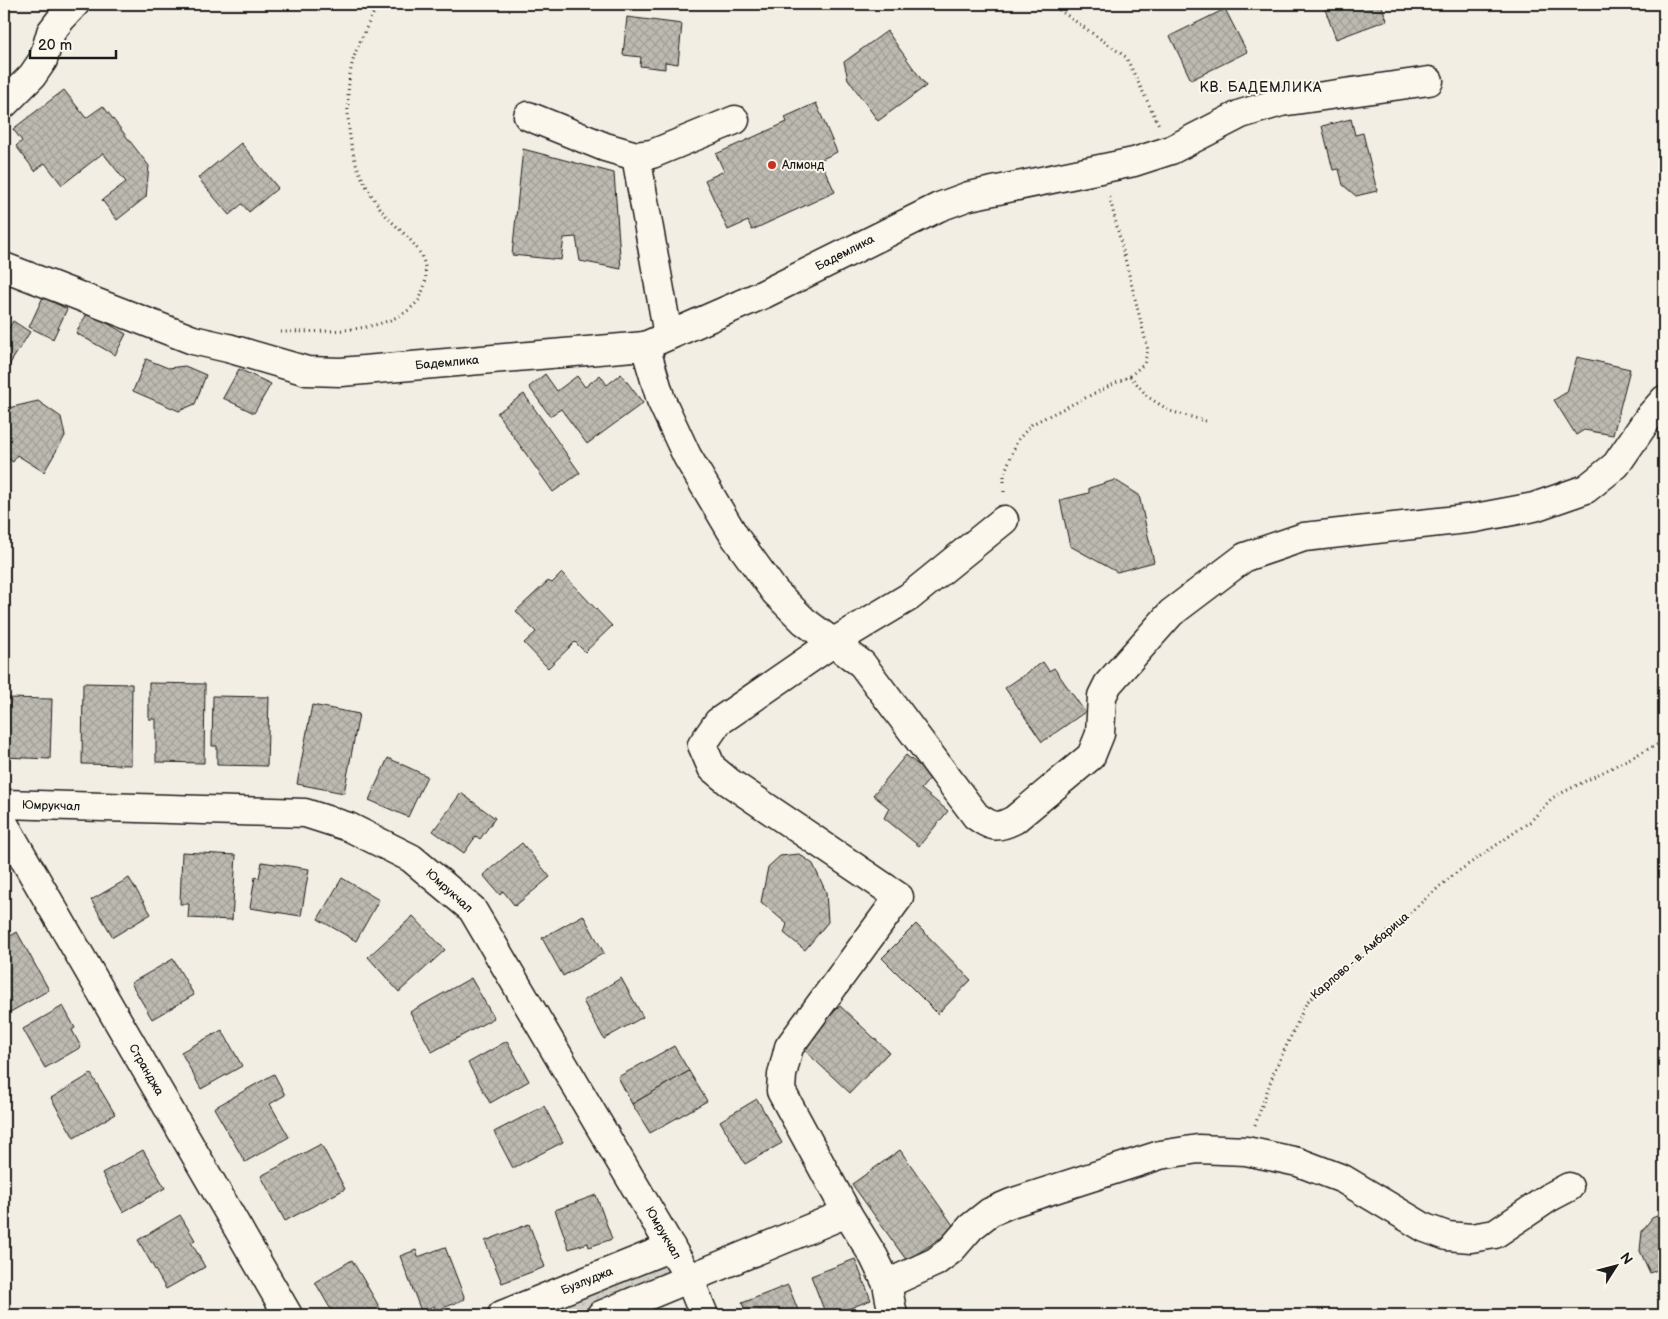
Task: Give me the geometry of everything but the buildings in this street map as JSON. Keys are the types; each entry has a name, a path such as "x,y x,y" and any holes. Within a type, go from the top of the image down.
{"street":[{"path":"4,104 32,76 43,60 51,32 60,19 75,4"},
{"name":"Бадемлика","path":"4,267 193,340 307,371 340,372 656,341 764,294 938,207 969,196 1134,162 1172,150 1241,114 1280,102 1429,81"},
{"path":"528,116 605,147 636,156 652,154 735,120"},
{"path":"636,156 664,408 687,456 735,537 775,592 804,621 862,664 976,816 990,826 1004,825 1014,820 1091,756 1100,734 1102,696 1108,684 1171,613 1245,557 1304,537 1485,516 1534,507 1586,489 1616,465 1649,417 1664,400"},
{"path":"893,1315 887,1284 874,1257 847,1213 781,1091 782,1075 788,1047 899,897 729,782 712,768 702,745 718,722 834,642 909,597 1004,520"},
{"name":"Юмрукчал","path":"4,804 305,813 349,827 411,858 472,910 689,1278 704,1315"},
{"name":"Странджа","path":"4,824 288,1315"},
{"path":"887,1284 935,1262 951,1250 971,1227 990,1212 1011,1203 1160,1155 1198,1149 1246,1151 1298,1162 1343,1179 1425,1228 1446,1236 1471,1238 1495,1234 1550,1197 1569,1187"},
{"path":"601,1315 847,1213"},
{"name":"Бузлуджа","path":"502,1315 671,1247"}],"path":[{"path":"1051,4 1126,57 1172,150"},
{"path":"275,332 328,331 370,326 399,316 419,301 427,279 422,255 384,213 365,185 355,160 350,134 349,80 353,58 374,12"},
{"path":"1004,520 1004,474 1016,441 1032,424 1130,376 1144,364 1148,350 1103,168"},
{"path":"1130,376 1148,397 1170,411 1209,422"},
{"name":"Карлово - в. Амбарица","path":"1246,1151 1274,1072 1307,1002 1453,874 1531,821 1552,798 1664,740"}],"shaded area":[{"path":"671,1247 689,1278 601,1315 502,1315"}],"place":[{"name":"Алмонд","path":"772,165"}],"district":[{"name":"КВ. БАДЕМЛИКА","path":"1261,87"}]}
